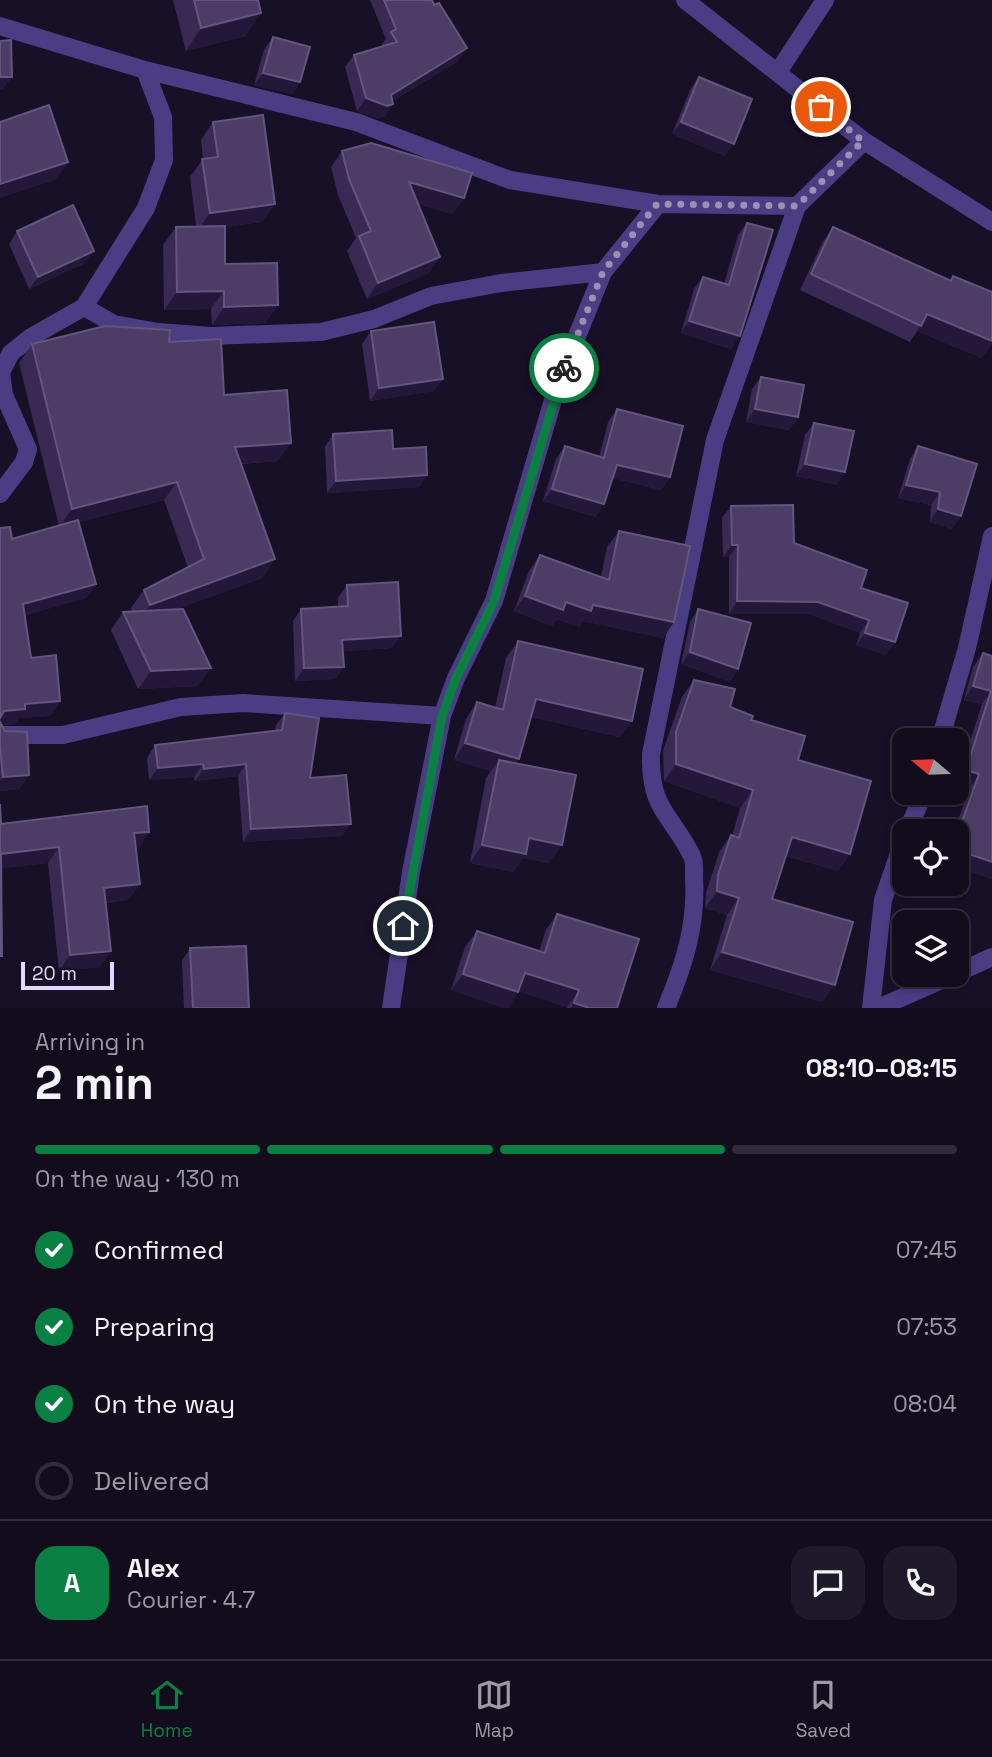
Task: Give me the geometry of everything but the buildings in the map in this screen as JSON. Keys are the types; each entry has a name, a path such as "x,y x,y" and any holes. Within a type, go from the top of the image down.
{"street":[{"path":"685,0 863,141 992,222"},
{"path":"778,72 825,0"},
{"path":"0,26 145,70 356,122 510,180 657,204 797,206"},
{"path":"0,494 24,462 28,449 4,395 1,372 5,355 84,307 146,208 164,160 163,117 145,70"},
{"path":"666,1008 685,960 696,909 694,858 664,816 651,782 651,754 715,440 797,206 863,141"},
{"path":"391,1008 411,872 442,716 456,678 494,601 558,383 603,272 657,204"},
{"path":"84,307 114,324 159,332 211,336 321,332 374,319 431,296 501,283 603,272"},
{"path":"944,728 967,648 992,536"},
{"path":"0,735 63,735 181,707 243,703 442,716"},
{"path":"871,1008 883,900 892,874"},
{"path":"969,968 992,957"},
{"path":"878,1008 926,987"}],"way so far":[{"path":"564,368 603,272 657,204 797,206 863,141 821,107"}],"route":[{"path":"403,926 442,716 456,678 494,601 564,368"}]}
